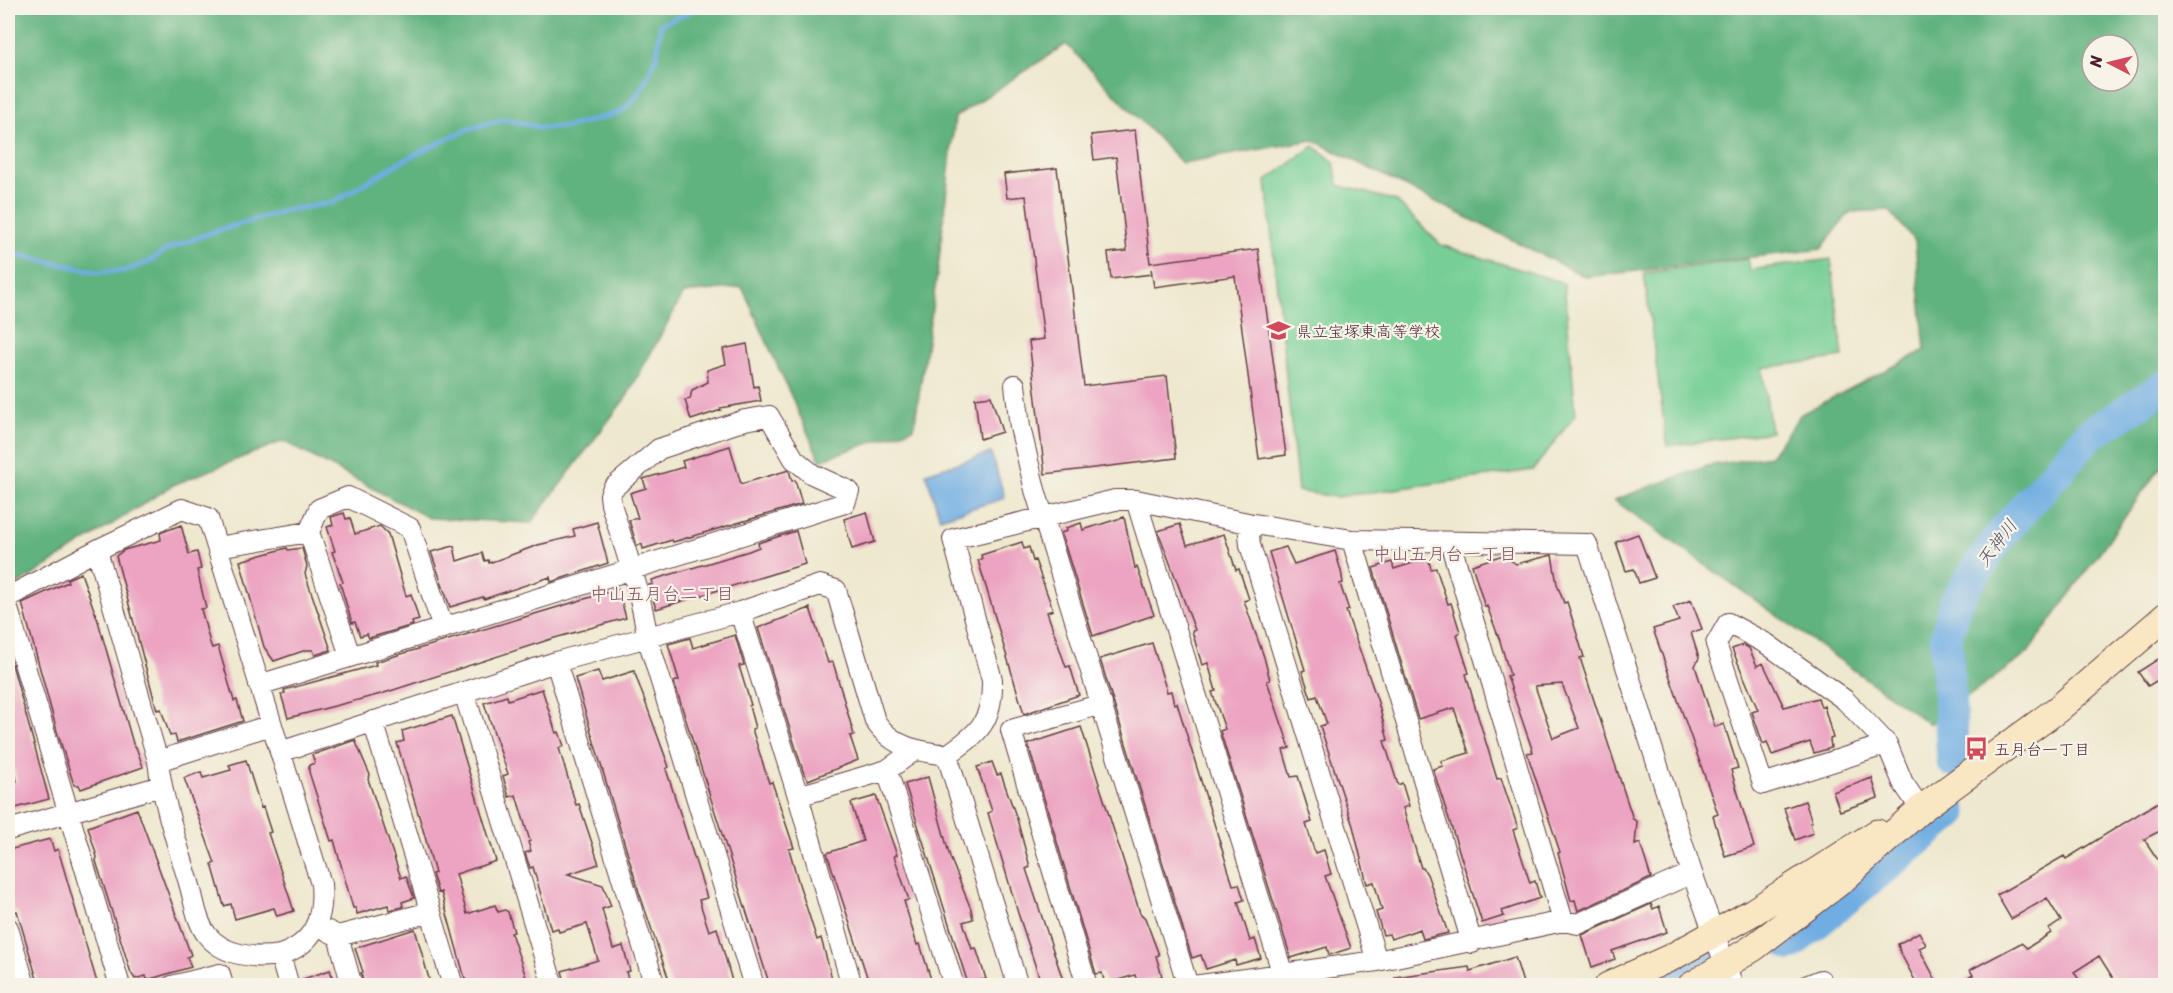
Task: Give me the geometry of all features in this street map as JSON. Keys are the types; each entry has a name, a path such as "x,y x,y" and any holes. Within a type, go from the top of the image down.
{"street":[{"path":"1015,385 1020,427 1043,516 1188,986"},
{"path":"258,685 630,569 845,503 849,491 812,474 794,459 769,416 745,420 677,441 659,449 613,488 610,495 630,569 644,615 647,636 754,986"},
{"path":"350,656 309,532 319,509 348,497 410,528 443,628"},
{"path":"280,752 556,662 740,612 820,585 836,590 875,721 895,744 914,751 947,755 965,743 980,727 993,704 992,680 953,539 1114,500 1136,500 1248,523 1352,540 1587,544 1692,873 1729,975"},
{"path":"1136,500 1283,975"},
{"path":"8,597 97,550 182,509 208,518 321,884 323,903 318,925 294,951 264,958 231,952 218,946 201,926 161,786 158,761 97,550"},
{"path":"1248,523 1250,545 1377,962"},
{"path":"217,548 309,532"},
{"path":"1352,540 1472,943"},
{"path":"1450,542 1563,921"},
{"path":"8,609 120,986"},
{"path":"740,612 798,796 852,986"},
{"path":"1690,986 1729,975 1842,880 1921,809 2058,709 2166,615"},
{"path":"1887,744 1763,784 1716,644 1728,623 1767,644 1845,700 1887,744 1903,783 1921,809"},
{"path":"556,662 655,986"},
{"path":"464,692 553,986"},
{"path":"1086,986 1011,729 1102,704"},
{"path":"373,721 453,986"},
{"path":"158,761 271,725"},
{"path":"798,796 887,770 914,751"},
{"path":"947,755 1018,986"},
{"path":"887,770 954,986"},
{"path":"8,830 161,786"},
{"path":"1608,986 1672,957 1753,912 1853,846 1921,809"},
{"path":"1193,986 1377,962 1472,943 1563,921 1578,924 1692,873"},
{"path":"318,925 338,936 431,912"},
{"path":"8,928 25,986"},
{"path":"338,936 352,986"},
{"path":"172,986 221,980 231,952"},
{"path":"280,955 289,986"},
{"path":"1806,986 1821,980 1823,986"}],"green space":[{"path":"8,8 2165,8 2165,467 2159,469 2027,654 1930,724 1614,500 1707,466 1770,456 1801,414 1925,350 1915,241 1889,210 1850,212 1821,249 1586,277 1313,140 1182,163 1066,44 955,117 938,268 914,428 820,460 742,287 684,293 627,396 531,523 429,518 283,441 173,485 8,591"},
{"path":"1314,146 1334,162 1338,185 1396,201 1441,245 1564,283 1576,414 1533,470 1336,497 1298,491 1266,181"},
{"path":"1748,259 1750,270 1831,259 1843,357 1762,368 1771,432 1667,446 1644,273"}],"water":[{"path":"991,453 1005,498 940,518 926,473"}],"building":[{"path":"1135,130 1150,263 1258,249 1286,455 1259,459 1235,276 1154,287 1152,274 1111,279 1108,253 1127,251 1116,157 1094,160 1091,135"},
{"path":"1057,168 1084,386 1167,376 1176,458 1045,474 1029,341 1044,339 1026,196 1007,198 1004,174"},
{"path":"747,344 754,387 758,386 761,401 720,408 721,410 691,420 685,400 690,399 692,390 708,382 707,370 726,364 723,349"},
{"path":"991,396 1002,432 980,439 975,398"},
{"path":"730,446 741,484 789,470 792,481 795,480 802,504 673,542 672,540 643,549 642,544 637,546 629,520 638,518 630,493 646,488 643,479 684,467 682,461"},
{"path":"867,512 875,542 852,549 844,519"},
{"path":"344,513 346,519 350,518 355,534 380,526 388,534 406,596 411,594 419,620 412,622 413,625 369,638 367,634 360,636 355,622 352,623 327,527 333,525 331,517"},
{"path":"1124,517 1135,568 1137,567 1154,615 1093,636 1061,533 1067,531 1066,528 1081,523 1083,530"},
{"path":"597,522 608,563 551,582 550,577 484,599 483,597 450,607 431,552 454,546 457,561 482,553 485,561 488,560 489,563 538,545 575,536 573,529"},
{"path":"1180,524 1187,545 1224,534 1236,570 1239,569 1249,599 1244,601 1264,657 1270,680 1267,681 1290,748 1283,750 1291,777 1298,776 1312,822 1306,824 1315,853 1324,850 1331,874 1325,876 1351,948 1329,955 1327,947 1291,958 1220,731 1225,729 1212,692 1216,691 1208,663 1202,665 1192,631 1195,630 1158,531"},
{"path":"181,525 189,554 197,552 201,569 197,570 206,608 201,609 210,643 212,648 218,646 234,701 237,700 243,721 177,742 175,735 170,736 161,709 157,710 116,556 124,550 161,540 160,533"},
{"path":"796,531 805,564 656,609 649,585 653,584 652,580 749,551 759,547 758,543"},
{"path":"1638,534 1655,578 1639,583 1634,569 1626,571 1616,542"},
{"path":"1022,542 1024,549 1029,547 1033,561 1035,560 1053,610 1047,612 1066,667 1070,666 1079,695 1024,714 978,560 982,559 981,555"},
{"path":"1286,547 1294,564 1335,551 1343,583 1340,584 1349,610 1346,611 1378,702 1388,740 1384,741 1398,785 1402,783 1409,806 1403,808 1421,868 1427,874 1448,933 1423,939 1420,929 1391,939 1389,934 1383,935 1376,912 1382,910 1374,882 1367,884 1353,826 1320,726 1327,724 1317,696 1311,698 1302,671 1305,670 1269,552"},
{"path":"287,548 288,550 302,548 307,566 305,574 331,650 315,655 313,650 306,650 274,661 264,647 240,561"},
{"path":"1503,555 1516,564 1552,555 1557,584 1564,603 1567,602 1584,657 1580,658 1633,819 1637,822 1635,845 1640,843 1651,878 1578,911 1575,900 1571,901 1558,853 1560,852 1527,753 1533,752 1507,676 1510,675 1500,641 1487,606 1485,607 1472,565","holes":["1562,684 1579,728 1553,738 1535,686"]},
{"path":"1428,558 1431,569 1436,568 1448,604 1451,603 1460,632 1457,635 1469,673 1466,674 1474,703 1497,779 1501,778 1518,828 1513,830 1530,883 1535,881 1540,898 1502,911 1504,916 1482,923 1433,769 1443,766 1441,761 1469,753 1454,708 1418,719 1373,568 1392,562 1394,569"},
{"path":"81,573 98,621 134,747 136,747 143,767 81,789 79,785 74,785 22,603 68,582 67,579"},
{"path":"618,589 626,618 551,639 381,694 288,718 281,694 285,693 284,690 376,665 375,662"},
{"path":"1691,600 1702,629 1691,633 1699,658 1695,666 1715,727 1724,724 1738,768 1731,770 1754,847 1725,856 1713,816 1718,814 1653,629 1679,621 1673,607"},
{"path":"810,608 828,663 833,662 854,735 850,736 858,760 808,780 804,774 758,628"},
{"path":"735,635 744,665 739,666 751,705 749,706 755,728 752,729 769,783 772,782 794,848 789,849 799,884 817,940 821,938 834,986 770,986 674,682 679,680 668,644 690,638 693,648"},
{"path":"1152,643 1167,692 1171,691 1174,704 1177,703 1233,885 1239,884 1244,900 1238,902 1250,941 1255,939 1261,958 1236,965 1235,960 1206,969 1201,955 1192,958 1100,659"},
{"path":"1743,645 1749,648 1757,666 1763,663 1784,707 1818,698 1821,707 1824,706 1833,738 1830,739 1831,748 1814,753 1810,742 1772,755 1767,742 1763,744 1752,712 1758,710 1732,649"},
{"path":"2166,654 2166,675 2148,686 2138,672"},
{"path":"12,664 49,799 8,810 8,784 17,781 8,746 8,665"},
{"path":"598,671 602,681 634,671 669,767 666,769 707,898 699,900 709,931 717,928 732,981 717,986 671,986 639,892 575,678"},
{"path":"542,689 556,733 559,732 564,746 559,748 576,805 579,804 599,864 568,874 603,885 611,906 602,909 613,949 623,946 630,971 626,972 630,986 566,986 562,971 598,960 587,924 559,932 558,928 551,930 533,867 530,868 525,853 531,851 528,842 530,841 516,795 509,797 503,776 508,774 484,703 507,696 508,700"},
{"path":"452,716 496,861 456,874 467,914 495,905 498,912 505,910 508,912 514,932 511,933 529,986 467,986 441,892 438,893 432,874 435,873 397,743 404,741 402,731"},
{"path":"1081,727 1140,913 1145,918 1159,955 1156,956 1162,976 1138,984 1135,975 1105,984 1102,973 1096,974 1028,744"},
{"path":"355,740 370,775 368,779 401,878 406,876 414,898 402,902 403,907 389,910 388,905 357,914 356,908 353,908 334,840 331,841 309,772 309,765 315,763 312,755"},
{"path":"246,760 271,832 268,833 294,911 277,916 274,908 235,919 231,904 224,906 212,864 215,863 184,778 201,772 203,778 231,770 229,765"},
{"path":"992,762 997,775 1001,774 1017,819 1030,867 1026,869 1065,986 1042,986 1018,913 988,813 992,811 977,767"},
{"path":"928,777 950,857 971,909 973,919 963,922 972,949 976,948 986,979 968,984 905,784"},
{"path":"1872,778 1878,798 1840,811 1833,792"},
{"path":"876,796 897,855 894,856 909,900 904,901 917,945 920,944 933,986 870,986 827,853 863,841 851,803"},
{"path":"2166,797 2166,828 2144,839 2166,872 2166,981 2158,986 2118,986 2099,956 2074,972 2083,986 1954,986 1973,975 1970,970 2021,943 2027,948 2051,933 2049,929 2061,921 2047,898 2011,919 1997,895 2064,856 2066,859"},
{"path":"1805,801 1813,833 1795,840 1784,808"},
{"path":"137,809 191,955 187,957 191,967 147,980 146,976 135,979 131,973 96,861 97,857 88,827"},
{"path":"50,839 54,851 58,849 98,986 39,986 17,911 14,912 8,891 8,850"},
{"path":"1651,904 1653,909 1659,906 1667,932 1612,951 1615,959 1592,967 1582,935"},
{"path":"415,929 431,986 364,986 361,973 363,972 355,948"},
{"path":"1919,932 1926,945 1919,948 1939,986 1918,986 1900,952 1898,944"},
{"path":"1515,957 1524,986 1395,986 1395,977 1469,967 1470,971"},
{"path":"330,970 334,981 338,980 339,986 301,986 300,980"}],"waterway":[{"path":"8,253 98,272 124,271 147,263 168,249 213,232 287,210 332,203 400,162 468,129 505,119 541,128 567,127 619,113 631,103 644,84 657,56 661,24 699,8"},
{"name":"天神川","path":"1953,761 1946,638 1955,602 2002,533 2090,434 2166,386"},
{"name":"天神川","path":"1790,944 1951,813"},
{"name":"天神川","path":"1651,986 1706,959"}],"place":[{"name":"県立宝塚東高等学校","path":"1278,331"},
{"name":"五月台一丁目","path":"1976,749"}],"district":[{"name":"中山五月台一丁目","path":"1445,554"},
{"name":"中山五月台二丁目","path":"662,594"}]}
